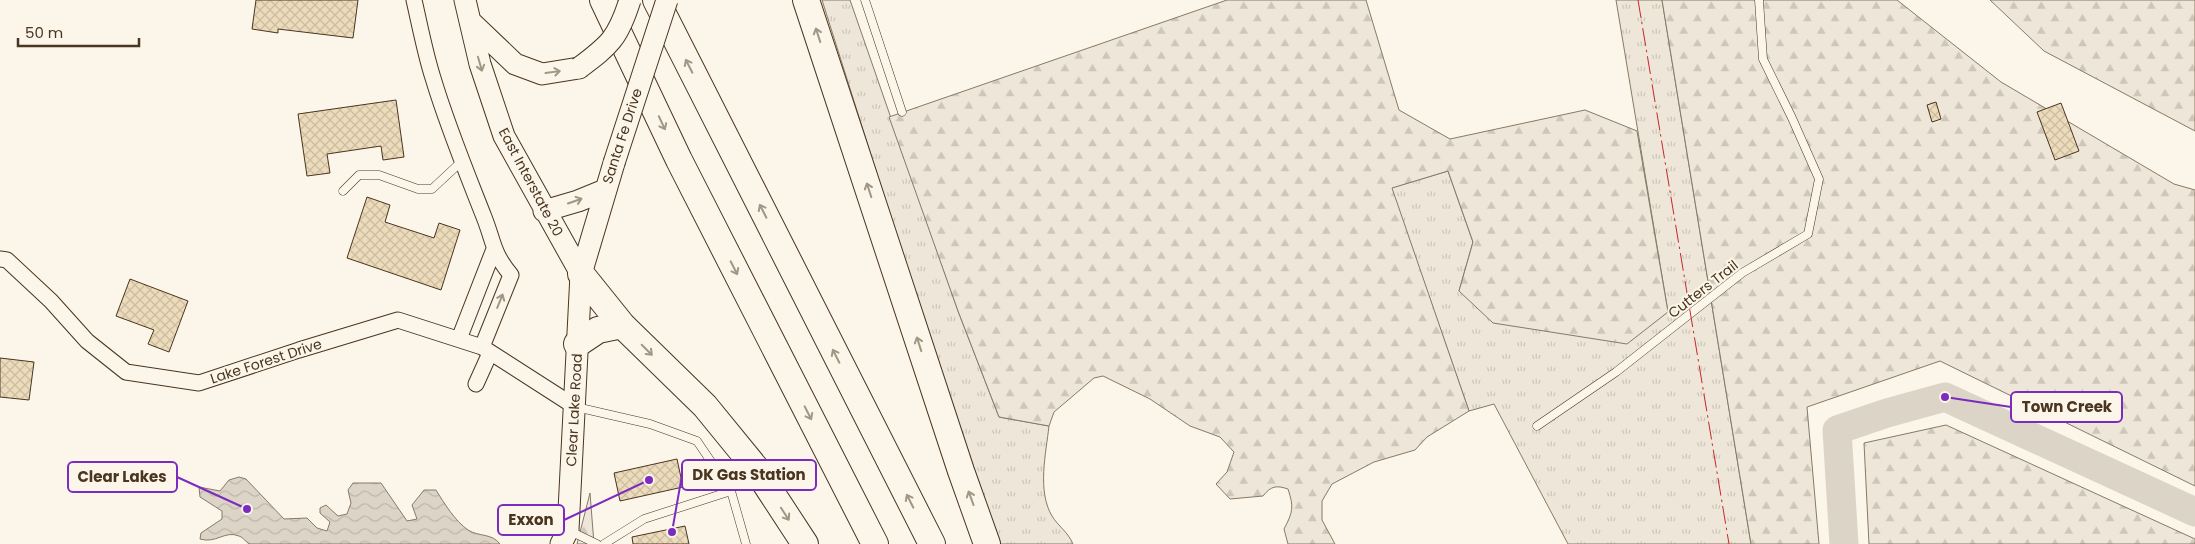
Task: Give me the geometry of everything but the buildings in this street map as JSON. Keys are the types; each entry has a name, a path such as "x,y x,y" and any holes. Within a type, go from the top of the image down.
{"highway":[{"path":"603,0 679,160 875,544"},
{"path":"656,0 932,544"},
{"path":"806,0 961,471 988,544"},
{"path":"581,274 622,325 705,406 754,466 805,544"},
{"path":"577,344 598,330 622,325"}],"main road":[{"name":"East Interstate 20","path":"465,0 480,64 504,136 544,211 581,274"},
{"path":"470,21 515,64 542,74 579,68 606,47 622,26 630,0"},
{"name":"Santa Fe Drive","path":"581,274 605,190 667,0"},
{"path":"544,211 578,201 605,190"},
{"name":"Clear Lake Road","path":"564,537 574,406 581,274"}],"street":[{"path":"414,0 432,77 461,162 485,219 494,249 499,260 511,275 476,384"},
{"path":"459,339 494,249"},
{"name":"Lake Forest Drive","path":"0,260 7,260 51,301 87,341 126,372 199,383 398,320 459,339 486,350 574,406"}],"lane":[{"path":"865,0 902,112"},
{"name":"Cutters Trail","path":"1537,426 1616,372 1742,273 1808,234 1819,179 1763,59 1759,0"},
{"path":"343,191 359,175 379,175 418,190 432,188 461,162"},
{"path":"574,406 650,424 697,441 731,491 746,544"},
{"path":"604,544 644,519 731,491"},
{"path":"564,537 598,544"}],"green space":[{"path":"822,0 850,0 958,311 999,417 1049,426 1044,472 1047,506 1052,516 1073,544 1000,544 927,332"},
{"path":"1227,0 1366,0 1399,110 1450,139 1585,110 1637,131 1668,312 1627,344 1493,323 1459,291 1473,242 1448,171 1392,188 1469,411 1427,437 1415,450 1374,462 1332,484 1322,501 1322,520 1335,544 1288,544 1284,529 1292,509 1288,489 1274,487 1263,496 1230,499 1216,484 1227,472 1234,452 1220,437 1190,426 1150,399 1103,376 1094,378 1054,412 1049,426 999,417 958,311 889,117"},
{"path":"1616,0 1662,0 1751,544 1568,544 1494,404 1469,411 1391,188 1448,171 1473,242 1459,291 1668,312"},
{"path":"1662,0 1897,0 2001,82 2174,184 2195,190 2195,486 1940,361 1807,407 1819,544 1751,544"},
{"path":"1990,0 2195,0 2195,131 2044,51"},
{"path":"1946,425 2195,539 2195,544 1869,544 1864,443"},
{"path":"590,493 594,544 577,544"}],"water":[{"path":"239,477 246,479 284,519 307,518 317,528 327,531 330,522 320,513 320,508 326,505 338,516 347,514 351,503 348,490 353,483 381,483 407,521 417,519 412,505 424,490 436,490 450,512 463,526 472,532 493,538 500,544 249,544 242,537 234,535 211,540 200,539 201,533 222,519 222,511 200,497 199,487 220,491 229,480"}],"waterway":[{"path":"1844,544 1837,430 1887,413 1945,397 2195,512"}],"power":[{"path":"1638,0 1729,544"}],"place":[{"name":"Town Creek","path":"1945,397"},
{"name":"Exxon","path":"649,480"},
{"name":"Clear Lakes","path":"247,509"},
{"name":"DK Gas Station","path":"672,532"}]}
